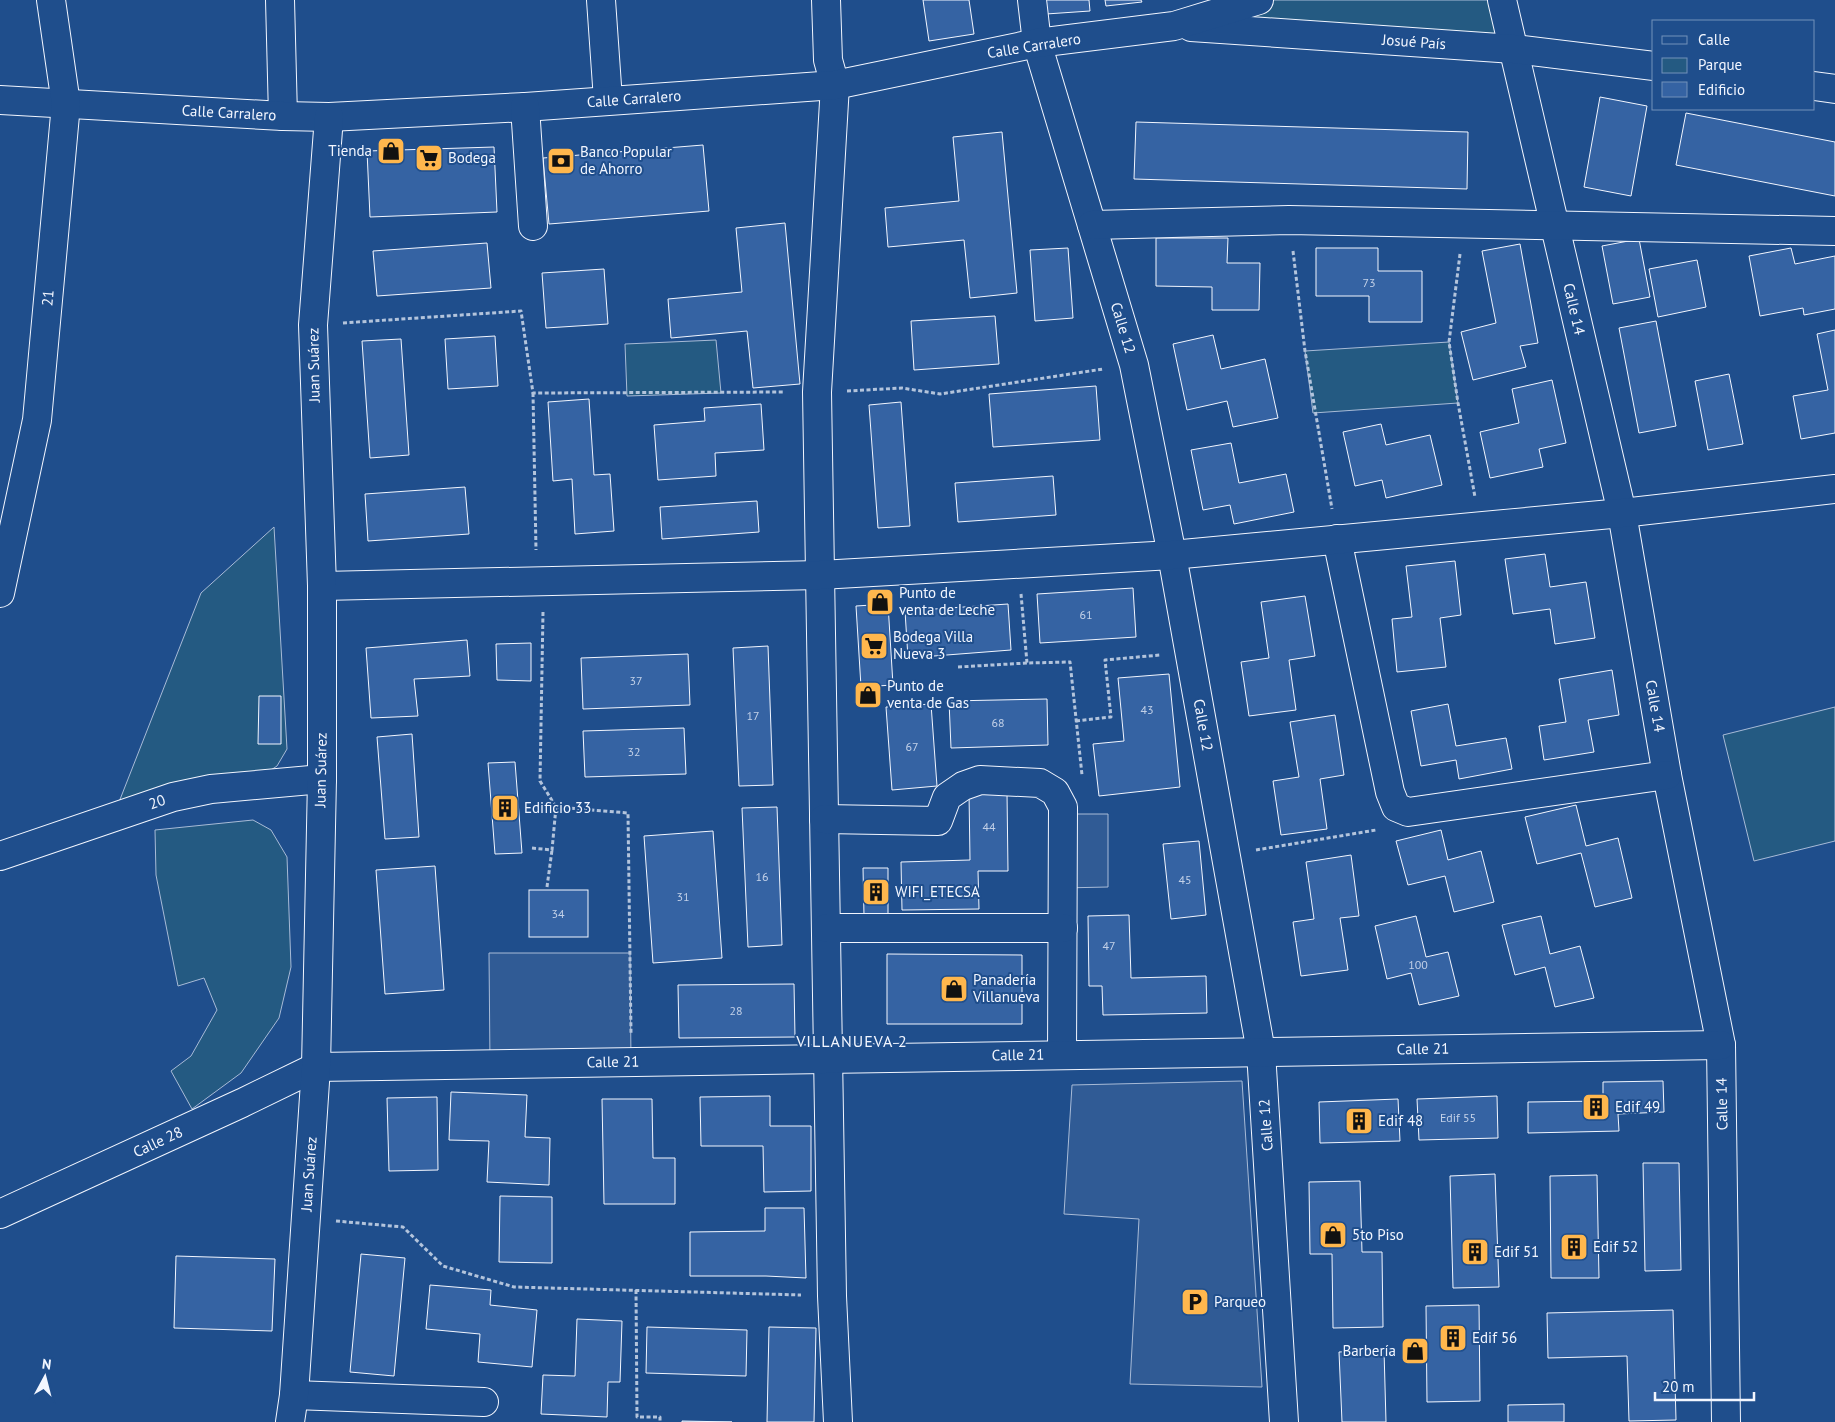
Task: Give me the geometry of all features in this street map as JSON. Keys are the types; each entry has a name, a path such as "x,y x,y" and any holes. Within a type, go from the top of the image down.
{"street":[{"name":"21","path":"0,593 37,420 66,104 51,0"},
{"path":"280,0 283,116"},
{"path":"601,0 608,100"},
{"path":"826,0 828,60 835,85 817,392 832,1296 838,1422"},
{"name":"Calle 12","path":"1032,0 1036,43 1134,364 1190,652 1261,1052 1284,1422"},
{"name":"Calle Carralero","path":"0,100 329,117 525,107 835,85 1036,43 1174,26 1259,0"},
{"name":"Calle 14","path":"1502,0 1622,513 1667,774 1721,1045 1726,1422"},
{"name":"Josué País","path":"1174,26 1514,49 1652,66"},
{"path":"1815,86 1835,89"},
{"path":"525,107 533,226"},
{"name":"Juan Suárez","path":"290,1422 294,1395 316,1067 322,778 322,586 313,326 329,117"},
{"path":"1092,225 1289,220 1835,231"},
{"path":"322,586 820,575 1172,555 1622,513 1835,489"},
{"path":"1337,539 1390,792 1396,807 1408,812 1667,774"},
{"name":"20","path":"0,856 173,797 212,789 322,778"},
{"path":"824,819 938,821 947,797 963,786 980,780 1040,783 1056,792 1063,807 1062,1054"},
{"path":"827,928 1063,928"},
{"name":"Calle 21","path":"316,1067 1721,1045"},
{"name":"Calle 28","path":"0,1214 316,1067"},
{"path":"294,1395 484,1402"}],"path":[{"path":"1289,220 1305,351 1337,539"},
{"path":"1464,223 1449,342 1458,403 1481,526"},
{"path":"313,326 521,311 532,393 540,581 540,781 556,807 547,887"},
{"path":"532,393 817,392 902,388 940,394 1134,364"},
{"path":"1019,564 1027,663"},
{"path":"1076,721 1111,717 1105,660 1190,652"},
{"path":"958,667 1070,662 1082,776 1028,783"},
{"path":"556,807 628,813 631,1062"},
{"path":"1226,855 1399,826 1408,812"},
{"path":"532,848 552,850"},
{"path":"306,1219 403,1227 443,1266 514,1287 832,1296"},
{"path":"636,1290 637,1418 660,1418 660,1422"}],"green space":[{"path":"1253,0 1502,0 1514,49 1174,26"},
{"path":"716,340 721,393 627,396 625,344"},
{"path":"1449,342 1458,403 1313,413 1305,351"},
{"path":"274,527 287,749 277,766 265,774 119,802 201,593"},
{"path":"1835,707 1835,841 1754,861 1723,735"},
{"path":"253,820 271,830 287,857 291,967 279,1018 241,1073 192,1109 171,1071 191,1056 217,1010 204,978 178,986 156,875 155,830"}],"shaded area":[{"path":"1063,814 1108,814 1108,887 1062,888"},
{"path":"489,953 630,953 631,1062 490,1064"},
{"name":"Parqueo","path":"1242,1081 1262,1387 1130,1384 1139,1219 1064,1214 1072,1085"}],"building":[{"path":"923,0 969,0 974,34 929,41"},
{"path":"1045,0 1089,0 1090,11 1046,14"},
{"path":"1105,0 1141,0 1142,2 1106,6"},
{"path":"1600,97 1647,106 1631,196 1584,187"},
{"path":"1686,113 1835,142 1835,196 1676,165"},
{"path":"1136,122 1468,132 1467,189 1134,179"},
{"path":"1002,132 1017,293 970,298 964,240 888,247 885,208 959,201 953,137"},
{"path":"703,145 709,211 549,224 543,158"},
{"path":"494,147 497,212 370,217 367,151"},
{"path":"785,223 800,384 753,388 747,331 671,338 668,299 742,292 736,228"},
{"path":"1156,238 1228,238 1227,263 1260,263 1259,310 1212,310 1212,287 1156,286"},
{"path":"1639,239 1650,297 1613,304 1602,246"},
{"path":"487,243 491,288 377,296 373,251"},
{"path":"1520,244 1538,343 1520,346 1526,367 1473,380 1461,332 1496,323 1482,251"},
{"path":"1068,248 1073,318 1035,321 1030,250"},
{"path":"1316,248 1378,248 1378,271 1422,271 1422,322 1369,322 1369,296 1316,296"},
{"path":"1791,248 1795,264 1835,256 1835,309 1804,315 1803,308 1760,316 1749,256"},
{"path":"1697,260 1706,307 1658,317 1649,269"},
{"path":"604,269 608,324 546,328 542,273"},
{"path":"995,316 999,364 914,370 911,321"},
{"path":"1656,321 1676,426 1639,433 1619,328"},
{"path":"1835,330 1835,433 1801,439 1793,396 1828,390 1817,334"},
{"path":"1213,335 1221,369 1265,359 1278,418 1233,427 1227,401 1187,410 1173,344"},
{"path":"495,336 498,386 448,389 445,339"},
{"path":"401,339 409,455 370,458 362,341"},
{"path":"1729,374 1743,444 1708,450 1695,381"},
{"path":"1552,380 1566,443 1539,449 1543,467 1490,478 1480,432 1519,423 1512,389"},
{"path":"1096,386 1100,440 993,447 989,394"},
{"path":"589,399 594,475 610,474 614,531 575,534 572,479 553,481 548,402"},
{"path":"901,402 910,526 878,528 869,405"},
{"path":"761,404 764,450 715,453 716,476 658,480 654,425 705,421 704,408"},
{"path":"1381,424 1386,445 1430,435 1442,485 1386,498 1382,480 1355,486 1343,432"},
{"path":"1231,443 1239,483 1286,474 1294,512 1234,524 1230,505 1203,510 1191,450"},
{"path":"1053,476 1056,515 958,522 955,483"},
{"path":"465,487 469,534 368,541 365,494"},
{"path":"757,501 759,532 662,539 660,507"},
{"path":"1545,554 1550,587 1586,582 1595,638 1555,644 1550,609 1513,614 1505,559"},
{"path":"1455,561 1461,615 1440,618 1446,667 1397,672 1392,619 1412,617 1406,566"},
{"path":"1133,588 1136,637 1040,643 1037,594"},
{"path":"1305,596 1315,656 1289,660 1296,710 1249,716 1241,662 1269,658 1261,602"},
{"name":"Bodega Villa Nueva 3","path":"888,604 893,685 861,687 856,606"},
{"path":"1008,604 1011,650 908,658 905,611"},
{"path":"467,640 470,676 414,679 418,716 371,718 366,648"},
{"path":"531,643 531,681 497,680 496,644"},
{"path":"768,646 773,785 739,786 733,648"},
{"path":"688,654 690,705 583,709 581,658"},
{"path":"1612,670 1619,715 1588,720 1594,752 1544,760 1539,726 1566,722 1559,679"},
{"path":"1169,674 1180,787 1099,796 1093,744 1124,741 1118,678"},
{"path":"259,696 281,696 281,744 258,744"},
{"path":"1047,699 1048,745 951,748 949,701"},
{"path":"931,704 937,786 892,790 886,707"},
{"path":"1448,704 1456,746 1506,738 1512,769 1459,779 1456,760 1421,766 1411,711"},
{"path":"1335,715 1344,775 1320,779 1327,829 1281,835 1273,781 1299,777 1290,722"},
{"path":"684,728 686,774 585,777 583,731"},
{"path":"412,734 419,837 385,839 377,737"},
{"name":"Edificio 33","path":"515,762 522,853 495,854 488,763"},
{"path":"969,793 1007,793 1008,871 978,871 979,909 902,910 901,862 970,860"},
{"path":"1576,805 1586,846 1618,838 1632,898 1595,907 1581,853 1537,864 1525,817"},
{"path":"777,807 782,945 748,947 742,808"},
{"path":"1441,830 1448,860 1481,851 1494,902 1454,912 1445,876 1408,885 1396,841"},
{"path":"713,831 722,958 653,963 644,836"},
{"path":"1199,841 1206,915 1171,919 1163,844"},
{"path":"1351,855 1359,916 1340,918 1348,970 1301,976 1293,922 1314,919 1306,862"},
{"path":"435,866 444,990 385,994 376,870"},
{"name":"WIFI_ETECSA","path":"863,868 888,868 888,916 864,916"},
{"path":"529,890 588,890 588,937 529,937"},
{"path":"1129,915 1131,978 1206,976 1207,1013 1103,1015 1102,986 1089,986 1088,916"},
{"path":"1416,916 1426,957 1448,952 1459,996 1419,1005 1411,973 1387,979 1375,926"},
{"path":"1541,916 1550,954 1580,946 1594,998 1555,1007 1545,967 1515,975 1502,925"},
{"name":"Panadería Villanueva","path":"887,954 1022,955 1022,1024 887,1024"},
{"path":"794,984 795,1037 679,1038 678,985"},
{"name":"Edif 49","path":"1663,1081 1664,1112 1618,1114 1619,1131 1528,1133 1528,1102 1603,1101 1603,1082"},
{"path":"451,1092 527,1095 525,1137 550,1138 549,1185 487,1182 489,1141 449,1140"},
{"path":"770,1096 770,1126 811,1126 811,1191 764,1192 763,1146 701,1146 700,1097"},
{"path":"1497,1096 1498,1138 1419,1140 1417,1099"},
{"path":"437,1097 438,1170 389,1171 387,1098"},
{"path":"602,1099 652,1099 653,1158 675,1158 675,1204 604,1204"},
{"name":"Edif 48","path":"1398,1099 1400,1141 1320,1143 1319,1102"},
{"path":"1643,1163 1679,1163 1681,1270 1645,1271"},
{"name":"Edif 51","path":"1495,1174 1499,1287 1453,1288 1450,1176"},
{"name":"Edif 52","path":"1597,1175 1599,1278 1551,1278 1550,1176"},
{"path":"1360,1181 1362,1252 1382,1252 1383,1327 1333,1328 1332,1254 1310,1254 1309,1182"},
{"path":"500,1196 552,1197 552,1263 499,1262"},
{"path":"765,1208 804,1208 806,1278 690,1276 690,1232 765,1231"},
{"path":"361,1254 405,1258 394,1376 350,1372"},
{"path":"176,1256 275,1259 272,1331 174,1328"},
{"path":"430,1285 491,1290 490,1305 537,1310 532,1367 478,1362 480,1334 426,1329"},
{"name":"Edif 56","path":"1479,1305 1480,1401 1427,1402 1426,1306"},
{"path":"1673,1310 1676,1420 1629,1421 1627,1356 1548,1358 1547,1313"},
{"path":"577,1319 622,1321 620,1382 608,1382 607,1417 541,1414 543,1375 575,1376"},
{"path":"647,1327 747,1330 746,1376 646,1373"},
{"path":"769,1327 816,1328 814,1422 767,1422"},
{"path":"1384,1350 1386,1422 1342,1422 1339,1352"},
{"path":"1564,1404 1564,1422 1508,1422 1508,1405"},
{"path":"682,1421 732,1422 682,1422"}],"place":[{"name":"Tienda","path":"391,151"},
{"name":"Bodega","path":"429,158"},
{"name":"Banco Popular de Ahorro","path":"561,161"},
{"name":"Punto de venta de Leche","path":"880,602"},
{"name":"Bodega Villa Nueva 3","path":"874,646"},
{"name":"Punto de venta de Gas","path":"868,695"},
{"name":"Edificio 33","path":"505,808"},
{"name":"WIFI_ETECSA","path":"876,892"},
{"name":"Panadería Villanueva","path":"954,989"},
{"name":"Edif 49","path":"1596,1107"},
{"name":"Edif 48","path":"1359,1121"},
{"name":"5to Piso","path":"1333,1235"},
{"name":"Edif 52","path":"1574,1247"},
{"name":"Edif 51","path":"1475,1252"},
{"name":"Parqueo","path":"1195,1302"},
{"name":"Edif 56","path":"1453,1338"},
{"name":"Barbería","path":"1415,1351"}],"district":[{"name":"VILLANUEVA 2","path":"852,1041"}]}
